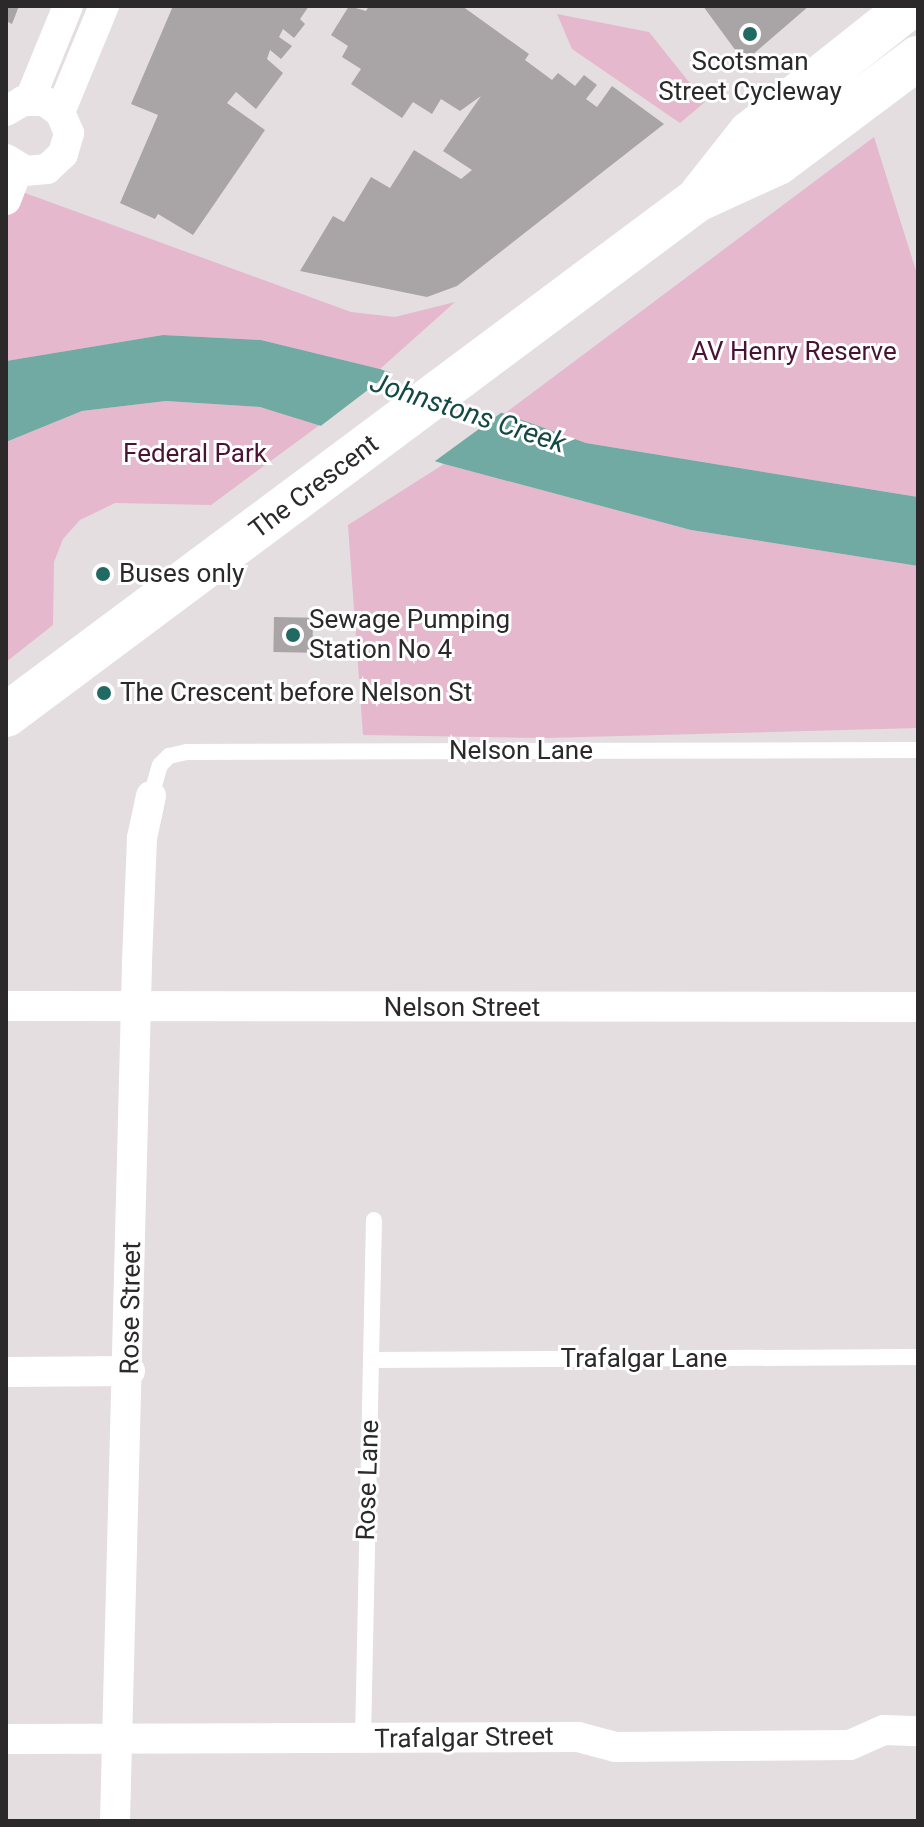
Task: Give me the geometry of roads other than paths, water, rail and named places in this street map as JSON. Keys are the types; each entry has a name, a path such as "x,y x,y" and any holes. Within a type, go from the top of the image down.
{"main road":[{"name":"The Crescent","path":"697,200 750,133 910,6"},
{"name":"The Crescent","path":"6,715 453,386 697,200 778,163 918,58"}],"street":[{"path":"60,112 18,105 68,6"},
{"path":"6,200 12,164 40,171 59,160 69,133 60,112 104,6"},
{"name":"Rose Street","path":"115,1821 130,1371 142,838 151,796"},
{"name":"Nelson Street","path":"6,1006 918,1007"},
{"path":"6,1372 130,1371"},
{"name":"Trafalgar Street","path":"6,1739 578,1737 615,1747 850,1745 884,1730 918,1731"}],"lane":[{"name":"Nelson Lane","path":"151,796 160,765 169,756 187,752 918,750"},
{"name":"Rose Lane","path":"363,1739 374,1220"},
{"name":"Trafalgar Lane","path":"371,1360 918,1357"}],"water":[{"name":"Johnstons Creek","path":"163,335 261,340 380,369 586,443 918,497 918,566 691,530 444,464 260,407 166,401 82,411 6,442 6,361"}],"place":[{"name":"Scotsman Street Cycleway","path":"750,34"},
{"name":"Buses only","path":"103,574"},
{"name":"Sewage Pumping Station No 4","path":"293,635"},
{"name":"The Crescent before Nelson St","path":"104,693"}],"park label":[{"name":"AV Henry Reserve","path":"794,352"},
{"name":"Federal Park","path":"195,454"}]}
